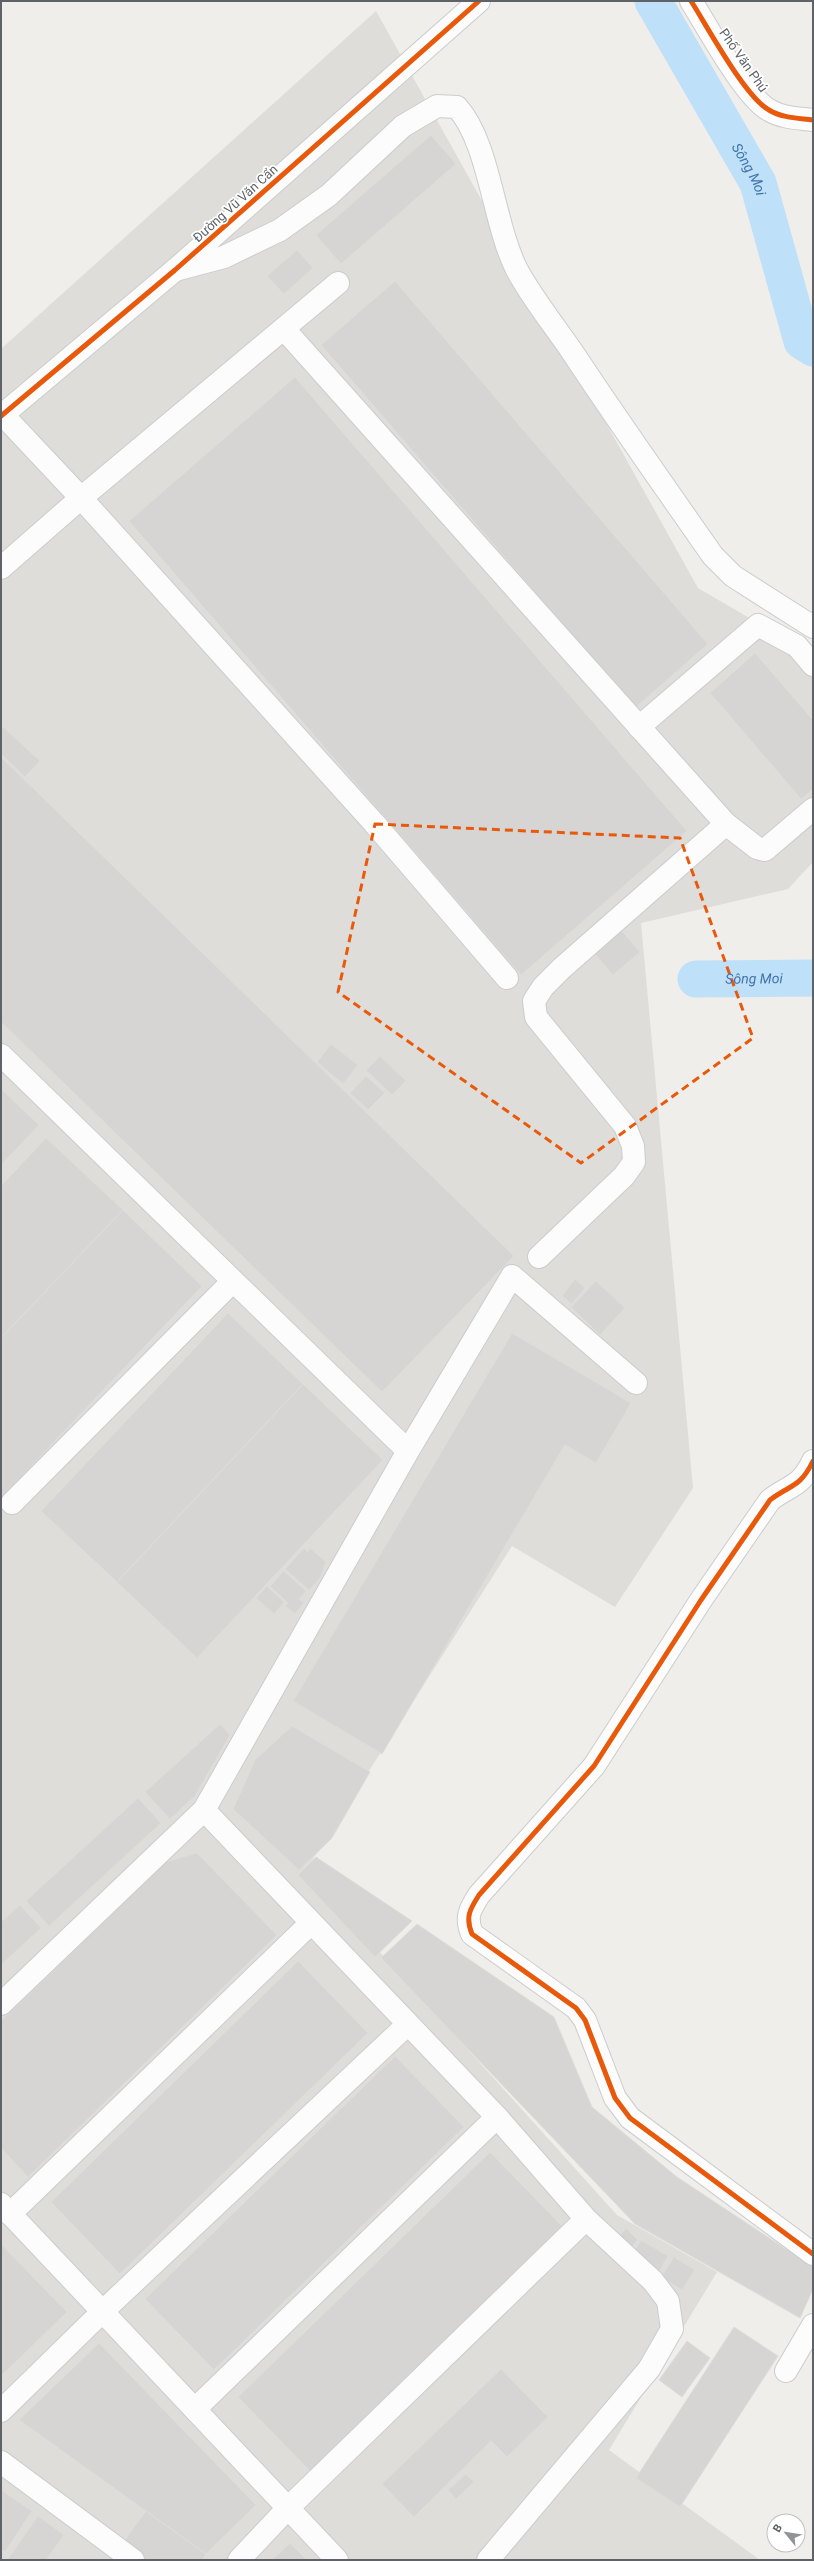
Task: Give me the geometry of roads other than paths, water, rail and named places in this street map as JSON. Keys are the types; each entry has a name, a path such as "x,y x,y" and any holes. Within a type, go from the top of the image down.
{"street":[{"name":"Đường Vũ Văn Cẩn","path":"2,416 176,270 479,1"},
{"name":"Phố Văn Phú","path":"691,1 738,76 767,110 779,115 813,120"},
{"path":"176,270 224,257 280,230 329,195 403,126 437,106 457,107 467,119 513,260 594,384 713,556 733,576 813,627"},
{"path":"1,568 81,498 338,283"},
{"path":"284,329 726,824 757,848 765,850 813,809"},
{"path":"2,416 81,498 368,817 507,978"},
{"path":"639,727 758,625 797,646 813,665"},
{"path":"539,1257 624,1176 634,1162 633,1146 625,1126 536,1017 534,1001 543,987 562,968 726,824"},
{"path":"1,1055 408,1451"},
{"path":"1,2004 204,1810 408,1451 512,1276 636,1383"},
{"path":"12,1503 233,1281"},
{"path":"813,1461 806,1476 795,1486 780,1492 770,1500 701,1600 594,1766 478,1894 469,1911 467,1923 472,1934 576,2008 585,2020 615,2098 630,2118 813,2254"},
{"path":"204,1810 497,2118 586,2219 653,2281 668,2300 672,2329 650,2369 488,2560"},
{"path":"312,1923 5,2209 337,2560"},
{"path":"1,2411 102,2312 408,2024"},
{"path":"194,2409 497,2118"},
{"path":"239,2560 288,2508 586,2219"},
{"path":"786,2371 813,2325"},
{"path":"1,2462 133,2560"}],"waterway":[{"name":"Sông Moi","path":"653,1 758,183 802,341 813,348"},
{"name":"Sông Moi","path":"696,979 813,978"}]}
